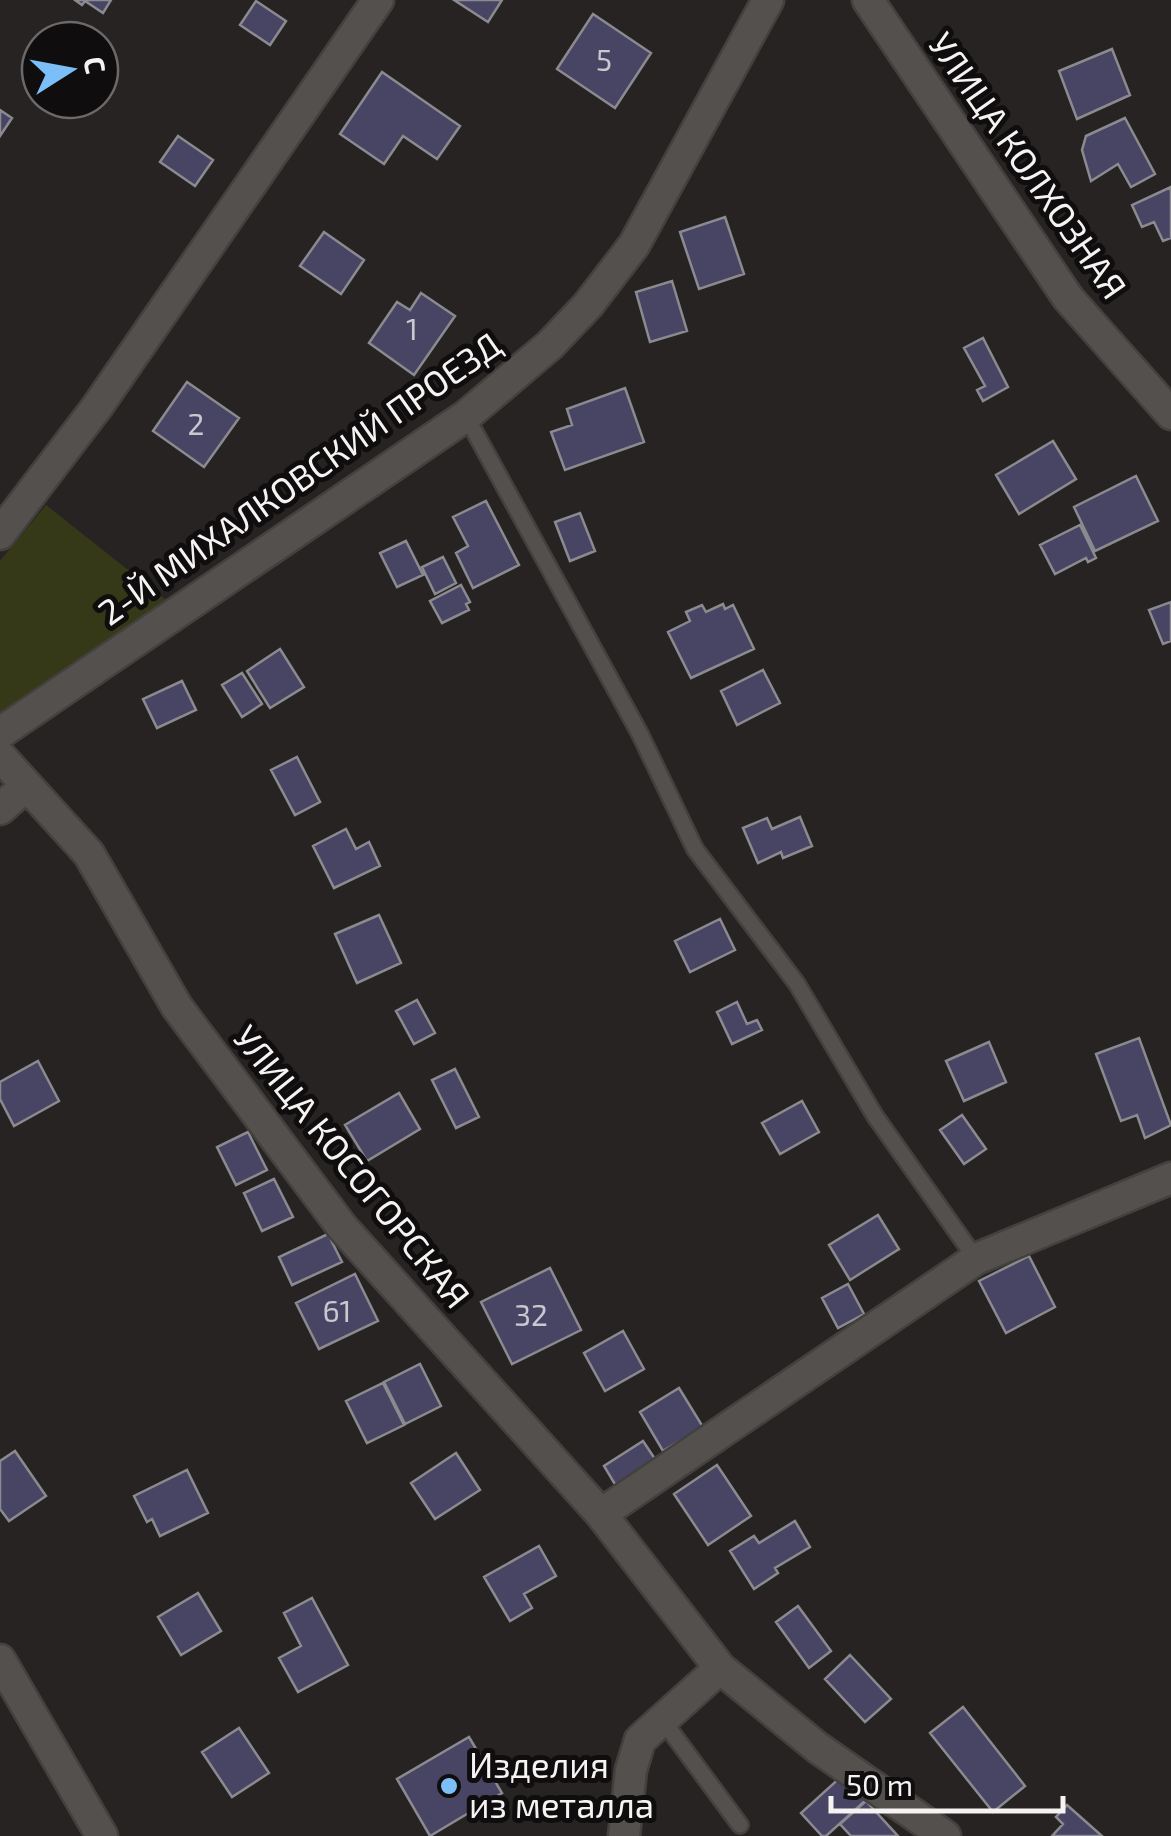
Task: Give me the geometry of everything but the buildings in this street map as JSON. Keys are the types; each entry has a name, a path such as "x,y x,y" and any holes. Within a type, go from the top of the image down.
{"street":[{"path":"0,534 98,407 378,0"},
{"name":"2-Й МИХАЛКОВСКИЙ ПРОЕЗД","path":"0,733 466,416 550,345 588,305 634,245 768,0"},
{"name":"УЛИЦА КОЛХОЗНАЯ","path":"868,0 1068,298 1171,414"},
{"name":"УЛИЦА КОСОГОРСКАЯ","path":"0,756 25,788 89,854 177,1007 342,1227 601,1514 720,1668 818,1748 945,1836"},
{"path":"0,810 25,788"},
{"path":"601,1514 976,1259 1171,1178"},
{"path":"0,1660 102,1836"},
{"path":"624,1836 634,1755 640,1740 720,1668"}],"lane":[{"path":"466,416 640,734 695,849 797,984 875,1116 976,1259"},
{"path":"662,1718 740,1824"}],"green space":[{"path":"46,505 166,600 0,712 0,561"}],"place":[{"name":"Изделия из металла","path":"449,1786"}]}
